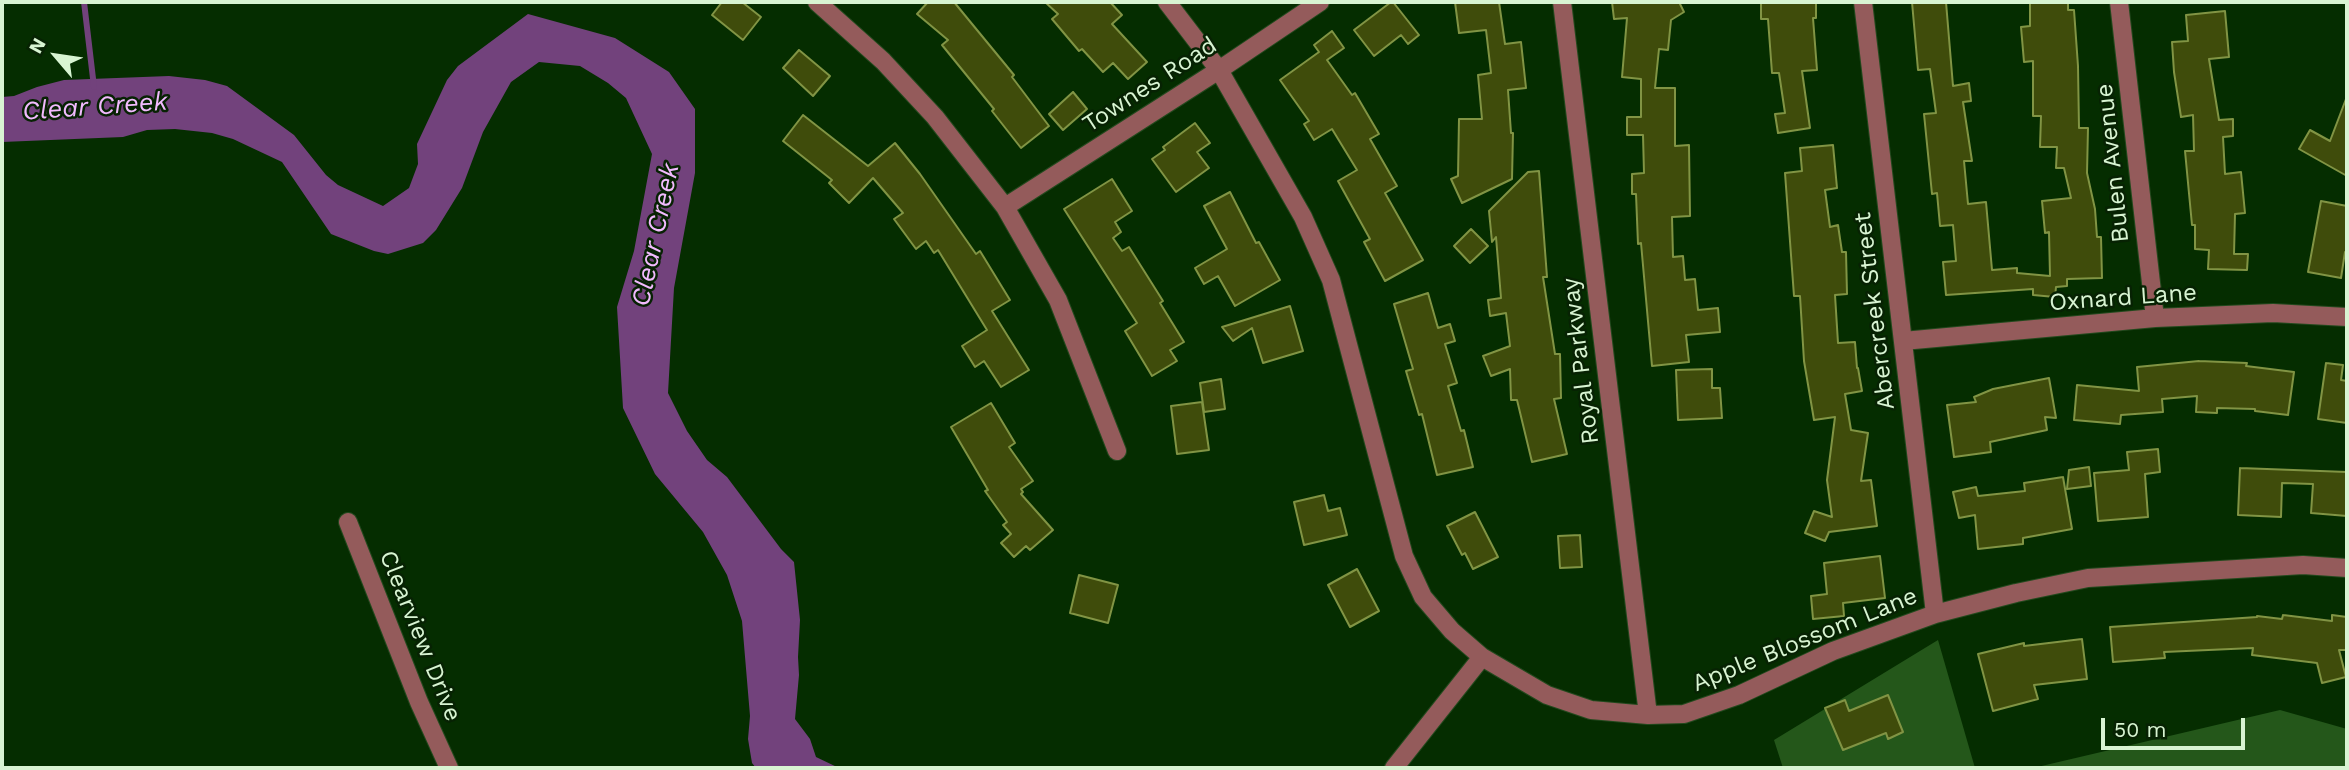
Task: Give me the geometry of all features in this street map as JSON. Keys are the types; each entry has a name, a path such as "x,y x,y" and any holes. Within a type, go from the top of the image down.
{"street":[{"path":"817,2 883,61 926,107 1005,207 1058,300 1117,451"},
{"name":"Apple Blossom Lane","path":"1167,2 1219,70 1303,217 1331,280 1404,556 1423,597 1452,631 1482,657 1546,695 1591,710 1648,715 1684,714 1739,695 1833,651 1935,614 2016,593 2088,579 2303,565 2347,568"},
{"name":"Townes Road","path":"1005,207 1320,2"},
{"name":"Royal Parkway","path":"1562,2 1648,715"},
{"name":"Abercreek Street","path":"1863,2 1935,614"},
{"name":"Bulen Avenue","path":"2119,2 2155,318"},
{"name":"Oxnard Lane","path":"1903,341 2155,318 2273,313 2347,317"},
{"name":"Clearview Drive","path":"348,522 419,702 449,768"},
{"path":"1394,768 1482,657"}],"green space":[{"path":"1938,640 1975,768 1783,768 1774,740"},
{"path":"2280,710 2347,729 2347,768 2033,768"}],"water":[{"name":"Clear Creek","path":"528,14 615,38 669,72 695,109 695,173 674,288 668,393 687,431 707,460 727,477 781,549 794,562 800,620 795,719 810,739 816,757 839,768 756,768 752,763 748,739 750,716 742,621 727,575 703,532 655,474 623,408 617,307 634,251 652,154 626,98 608,83 580,66 539,62 511,82 483,132 462,188 436,230 423,243 388,254 331,234 282,162 233,139 212,133 175,129 147,130 123,137 2,142 2,97 14,96 64,80 169,76 205,80 227,86 294,135 326,175 338,185 383,206 409,188 418,164 417,144 447,80 458,66"}],"building":[{"path":"722,2 742,2 761,17 743,40 712,15"},
{"path":"928,2 954,2 1014,75 1012,77 1049,126 1021,148 992,111 994,109 942,45 948,40 917,14"},
{"path":"1045,2 1110,2 1122,15 1112,24 1147,62 1128,79 1113,63 1103,72 1082,49 1079,51 1052,19 1058,14"},
{"path":"1391,2 1419,35 1408,44 1401,35 1374,56 1354,30"},
{"path":"1455,2 1499,2 1505,44 1521,42 1526,88 1508,90 1513,133 1512,179 1462,203 1451,179 1458,176 1459,119 1482,119 1478,75 1491,73 1486,30 1459,33"},
{"path":"1612,2 1679,2 1684,12 1671,20 1668,50 1659,49 1655,88 1675,88 1675,146 1689,145 1690,216 1672,217 1673,257 1683,256 1685,280 1695,279 1698,310 1718,308 1720,332 1686,335 1689,362 1652,366 1641,243 1638,244 1636,194 1632,194 1632,174 1644,173 1643,135 1627,135 1627,117 1641,117 1641,79 1622,77 1627,18 1614,19"},
{"path":"1761,2 1816,2 1816,18 1813,18 1817,70 1802,71 1810,128 1778,133 1775,114 1785,113 1779,73 1772,73 1768,19 1761,19"},
{"path":"1912,2 1946,2 1953,86 1969,83 1971,101 1963,102 1972,161 1964,161 1968,204 1986,202 1992,270 2017,268 2017,273 2050,276 2049,232 2045,233 2042,201 2071,198 2064,168 2056,168 2057,147 2040,147 2041,116 2033,116 2033,61 2024,62 2021,27 2030,26 2030,2 2068,2 2068,10 2074,10 2079,128 2088,128 2087,173 2095,209 2097,237 2101,237 2102,278 2067,279 2067,286 2056,287 2055,297 2033,295 2033,289 1946,295 1943,262 1956,261 1953,225 1940,226 1937,193 1932,194 1924,114 1936,113 1930,69 1918,70"},
{"path":"2225,11 2229,57 2209,59 2219,120 2233,119 2233,136 2223,137 2225,174 2241,172 2245,213 2235,214 2234,254 2248,254 2247,270 2208,269 2209,250 2195,249 2195,225 2192,225 2185,151 2194,151 2193,115 2181,117 2174,72 2172,42 2188,41 2186,15"},
{"path":"1332,31 1344,48 1327,60 1352,95 1355,93 1379,134 1370,139 1397,186 1385,193 1423,260 1385,281 1364,242 1370,239 1338,181 1357,170 1332,129 1314,140 1304,124 1309,121 1280,80 1319,52 1314,45"},
{"path":"799,50 830,76 813,96 783,68"},
{"path":"1073,92 1087,109 1063,130 1049,114"},
{"path":"2346,99 2347,176 2299,149 2310,130 2330,141"},
{"path":"803,115 868,166 895,143 976,254 980,251 1010,300 992,311 1029,370 1001,387 984,361 975,367 962,346 987,330 938,250 934,253 926,241 916,249 894,219 903,213 873,178 849,203 829,183 832,180 783,141"},
{"path":"1195,123 1210,143 1197,152 1209,168 1176,192 1152,159 1165,150 1163,147"},
{"path":"1833,145 1837,188 1825,190 1830,227 1838,225 1842,252 1846,252 1847,294 1835,295 1838,343 1855,342 1862,391 1845,394 1851,430 1868,433 1861,481 1871,480 1877,526 1829,532 1825,541 1805,533 1814,511 1832,517 1827,480 1835,417 1814,420 1804,361 1800,296 1794,296 1785,173 1802,171 1800,148"},
{"path":"1539,171 1547,277 1543,277 1555,354 1560,354 1561,398 1554,399 1567,454 1532,462 1517,400 1511,400 1510,369 1491,376 1483,356 1510,346 1506,313 1490,316 1488,300 1501,298 1496,237 1492,242 1489,211 1528,172"},
{"path":"1112,179 1132,211 1115,222 1121,232 1113,238 1122,251 1129,247 1163,301 1160,303 1184,342 1170,350 1177,361 1152,376 1125,331 1137,323 1064,209"},
{"path":"1230,192 1256,243 1259,242 1280,280 1235,306 1218,276 1204,284 1195,268 1227,249 1204,206"},
{"path":"2321,201 2347,206 2347,252 2341,278 2308,272"},
{"path":"1471,229 1488,246 1470,263 1454,246"},
{"path":"1428,293 1438,328 1450,324 1455,341 1445,344 1457,383 1448,386 1461,431 1464,430 1473,467 1437,475 1422,414 1419,415 1406,371 1413,369 1394,304"},
{"path":"1290,306 1303,351 1263,363 1252,328 1233,341 1222,327"},
{"path":"2199,361 2247,363 2246,366 2294,372 2288,415 2255,409 2217,408 2217,413 2196,412 2197,396 2162,399 2163,412 2121,415 2120,424 2074,420 2077,385 2139,391 2137,367"},
{"path":"2326,363 2343,365 2341,380 2347,381 2347,423 2318,419"},
{"path":"1712,369 1712,388 1720,388 1722,418 1678,420 1676,370"},
{"path":"2049,378 2056,418 2045,417 2047,430 1990,442 1991,452 1954,457 1947,405 1976,402 1974,397 1993,389"},
{"path":"1221,379 1225,409 1204,412 1200,383"},
{"path":"1202,402 1209,450 1177,454 1171,406"},
{"path":"991,403 1015,443 1009,447 1033,481 1021,489 1021,494 1053,530 1030,550 1026,546 1014,557 1001,543 1011,534 1003,525 1007,522 985,491 988,490 951,427"},
{"path":"2158,449 2160,472 2145,474 2148,517 2098,521 2094,473 2129,470 2127,452"},
{"path":"2089,467 2091,486 2067,489 2069,470"},
{"path":"2240,468 2347,472 2347,516 2311,513 2313,484 2282,483 2281,517 2238,515"},
{"path":"2063,477 2072,529 2023,538 2023,544 1978,549 1975,515 1959,518 1953,492 1976,487 1978,496 2025,491 2024,483"},
{"path":"1324,495 1328,511 1340,508 1347,535 1304,545 1294,502"},
{"path":"1475,512 1498,557 1473,569 1465,553 1462,555 1447,526"},
{"path":"1580,535 1582,567 1560,568 1558,536"},
{"path":"1880,556 1885,598 1843,603 1844,616 1813,619 1811,596 1827,594 1824,563"},
{"path":"1357,569 1379,611 1350,627 1328,585"},
{"path":"1079,575 1118,585 1108,623 1070,613"},
{"path":"2283,615 2332,621 2332,615 2347,617 2347,650 2339,650 2346,677 2322,683 2317,663 2252,655 2253,648 2164,652 2165,658 2113,662 2110,627 2257,616 2282,619"},
{"path":"2082,639 2087,679 2034,685 2038,699 1993,711 1978,654 2024,643 2024,646"},
{"path":"1888,695 1903,732 1888,739 1886,733 1843,750 1825,708 1845,700 1849,711"}],"waterway":[{"name":"Clear Creek","path":"84,2 94,87"}]}
